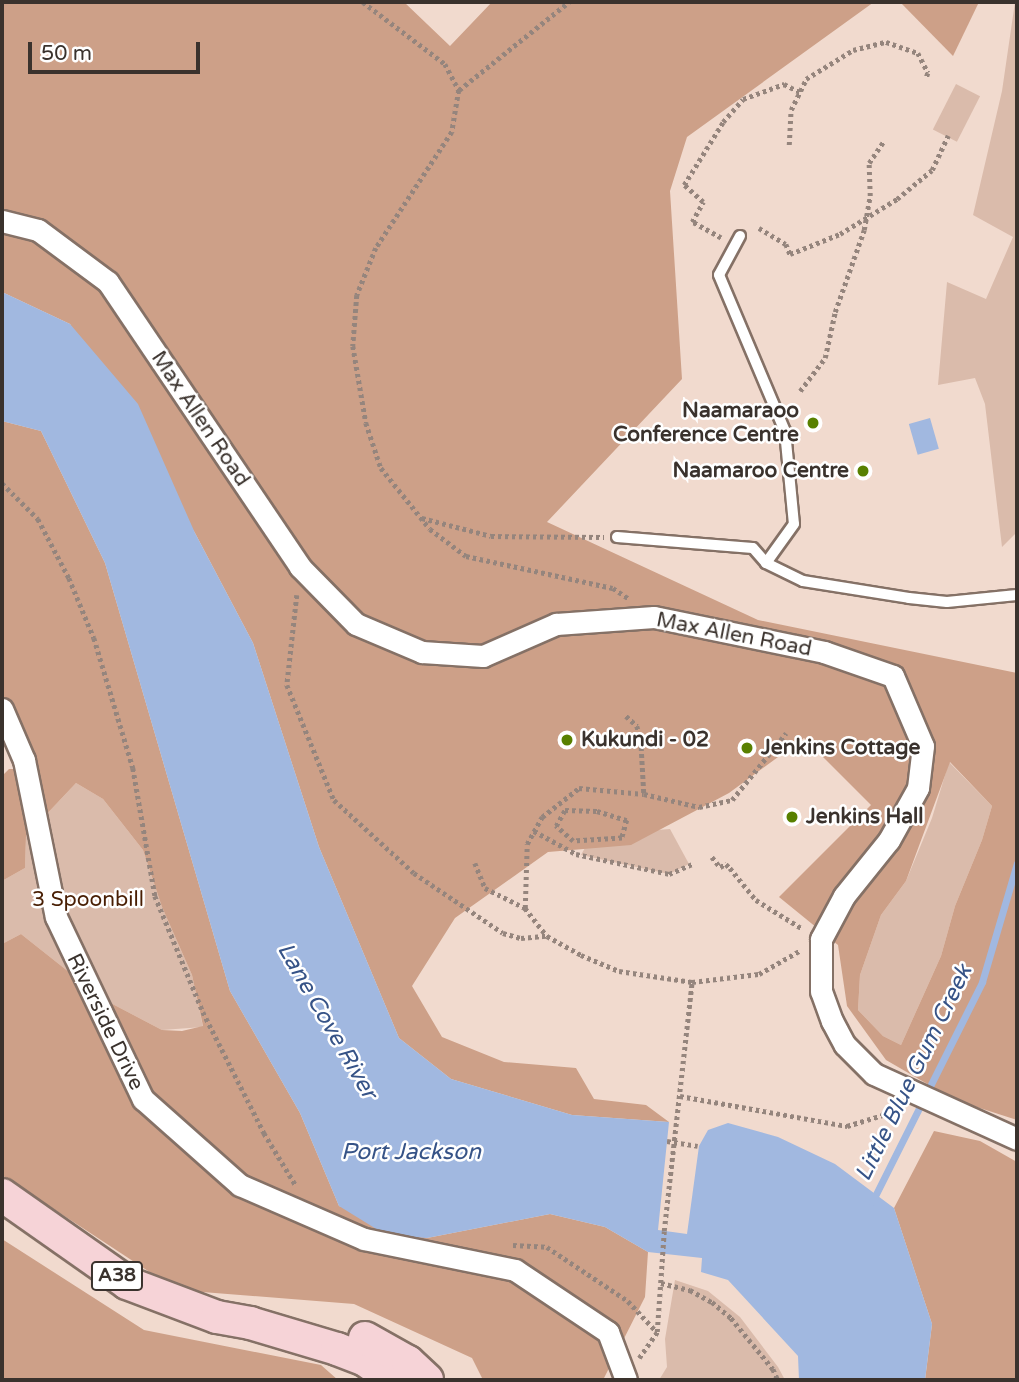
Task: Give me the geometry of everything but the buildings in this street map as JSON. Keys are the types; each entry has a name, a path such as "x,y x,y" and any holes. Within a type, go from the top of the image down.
{"main road":[{"name":"A38","path":"2,1195 127,1283 217,1317 250,1323 338,1330 363,1337 408,1362 427,1380"},
{"name":"A38","path":"250,1323 365,1360 394,1380"}],"street":[{"name":"Max Allen Road","path":"2,221 38,230 108,282 300,567 356,624 422,652 483,656 556,624 654,617 824,652 894,676 923,746 918,788 888,840 815,936 821,991 832,1021 845,1045 874,1074 1017,1139"},
{"name":"Riverside Drive","path":"2,709 24,760 55,918 142,1100 240,1185 364,1239 515,1270 608,1332 626,1379"}],"lane":[{"path":"740,236 719,275 786,430 794,524 766,563"},
{"path":"617,537 753,548 766,563 803,581 908,598 947,602 1017,595"}],"path":[{"path":"363,2 445,64 459,90 452,132 376,248 357,295 353,346 366,423 381,468 430,529 466,556 613,588 654,617"},
{"path":"459,90 569,2"},
{"path":"789,145 791,110 806,79 853,50 887,43 918,53 928,73 926,79"},
{"path":"722,239 692,222 703,202 684,185 723,122 743,99 783,84 800,92"},
{"path":"759,228 786,244 790,254 840,234 866,219 932,170 948,135"},
{"path":"800,391 825,358 835,312 866,219 870,196 869,163 883,142"},
{"path":"2,483 38,519 69,578 94,638 133,768 155,896 203,1012 264,1133 290,1178"},
{"path":"422,518 491,536 617,537"},
{"path":"300,567 287,685 334,800 414,873 503,933 521,938 547,936"},
{"path":"626,716 637,726 641,740 643,794"},
{"path":"525,908 527,844 542,817 579,788 643,794 699,807 732,800 786,733"},
{"path":"565,810 597,811 627,820 622,838 573,841 563,832 556,826 565,810"},
{"path":"534,831 576,854 669,874 693,864"},
{"path":"555,843 563,832"},
{"path":"475,863 485,888 525,908 547,936 619,971 692,982 760,974 815,936 756,900 726,864 720,867 712,857"},
{"path":"626,1379 657,1332 664,1231 692,982"},
{"path":"680,1096 847,1126 882,1115 907,1091"},
{"path":"667,1141 698,1146"},
{"path":"661,1283 690,1290 722,1310 773,1368 778,1380"},
{"path":"628,1301 657,1332"}],"green space":[{"path":"1015,2 1017,532 1002,547 985,404 975,378 938,385 947,282 986,299 1013,237 973,215 1002,91"},
{"path":"956,84 980,96 957,142 933,129"},
{"path":"949,762 992,806 982,840 955,906 941,956 901,1045 883,1036 858,1010 860,975 881,915 906,881 932,818"},
{"name":"3 Spoonbill","path":"76,783 103,799 143,850 162,907 192,975 203,1027 162,1030 103,999 21,934 2,944 2,881 25,868 26,836"},
{"path":"670,829 689,864 669,874 581,855 592,835"},
{"path":"675,1280 708,1291 740,1317 785,1380 659,1380 667,1367 665,1339"}],"shaded area":[{"path":"2,2 404,2 450,46 492,2 874,2 687,137 670,191 682,379 547,522 758,620 1017,673 1017,1120 955,1100 886,1060 847,1006 838,945 779,897 871,805 804,738 729,793 631,845 548,852 455,918 412,986 442,1037 504,1062 576,1068 594,1099 646,1105 669,1122 572,1115 451,1079 399,1038 319,847 253,643 195,533 70,324 2,292","holes":["950,762 992,806 982,840 955,906 941,956 901,1045 883,1036 858,1010 860,975 881,915 906,881"]},
{"path":"900,2 979,2 953,56"},
{"path":"2,421 41,431 105,563 230,991 300,1113 339,1206 427,1238 550,1214 605,1227 648,1252 645,1297 603,1380 483,1380 472,1358 354,1304 177,1290 2,1175 2,944 21,934 103,999 162,1030 182,1031 203,1026 192,975 162,907 143,850 103,799 76,783 26,836 25,868 2,881 2,776 9,769 17,769 2,709"},
{"path":"934,1131 980,1141 1017,1162 1017,1380 925,1380 932,1324 894,1208"},
{"path":"2,1239 144,1330 321,1365 338,1380 2,1380"}],"water":[{"name":"Port Jackson","path":"2,292 70,324 138,404 195,533 253,643 319,847 399,1038 451,1079 572,1115 669,1122 658,1230 687,1234 699,1146 708,1130 728,1123 778,1137 835,1164 894,1208 932,1324 925,1380 799,1380 798,1356 728,1280 701,1272 702,1258 648,1252 605,1227 550,1214 427,1238 386,1235 339,1206 300,1113 230,991 105,563 41,431 2,421"},
{"path":"930,418 939,449 918,455 909,424"}],"waterway":[{"name":"Little Blue Gum Creek","path":"872,1202 982,982 1017,863"}],"place":[{"name":"Naamaraoo Conference Centre","path":"813,423"},
{"name":"Naamaroo Centre","path":"863,471"},
{"name":"Kukundi - 02","path":"567,740"},
{"name":"Jenkins Cottage","path":"747,748"},
{"name":"Jenkins Hall","path":"792,817"}],"water label":[{"name":"Lane Cove River","path":"327,1021"}]}
